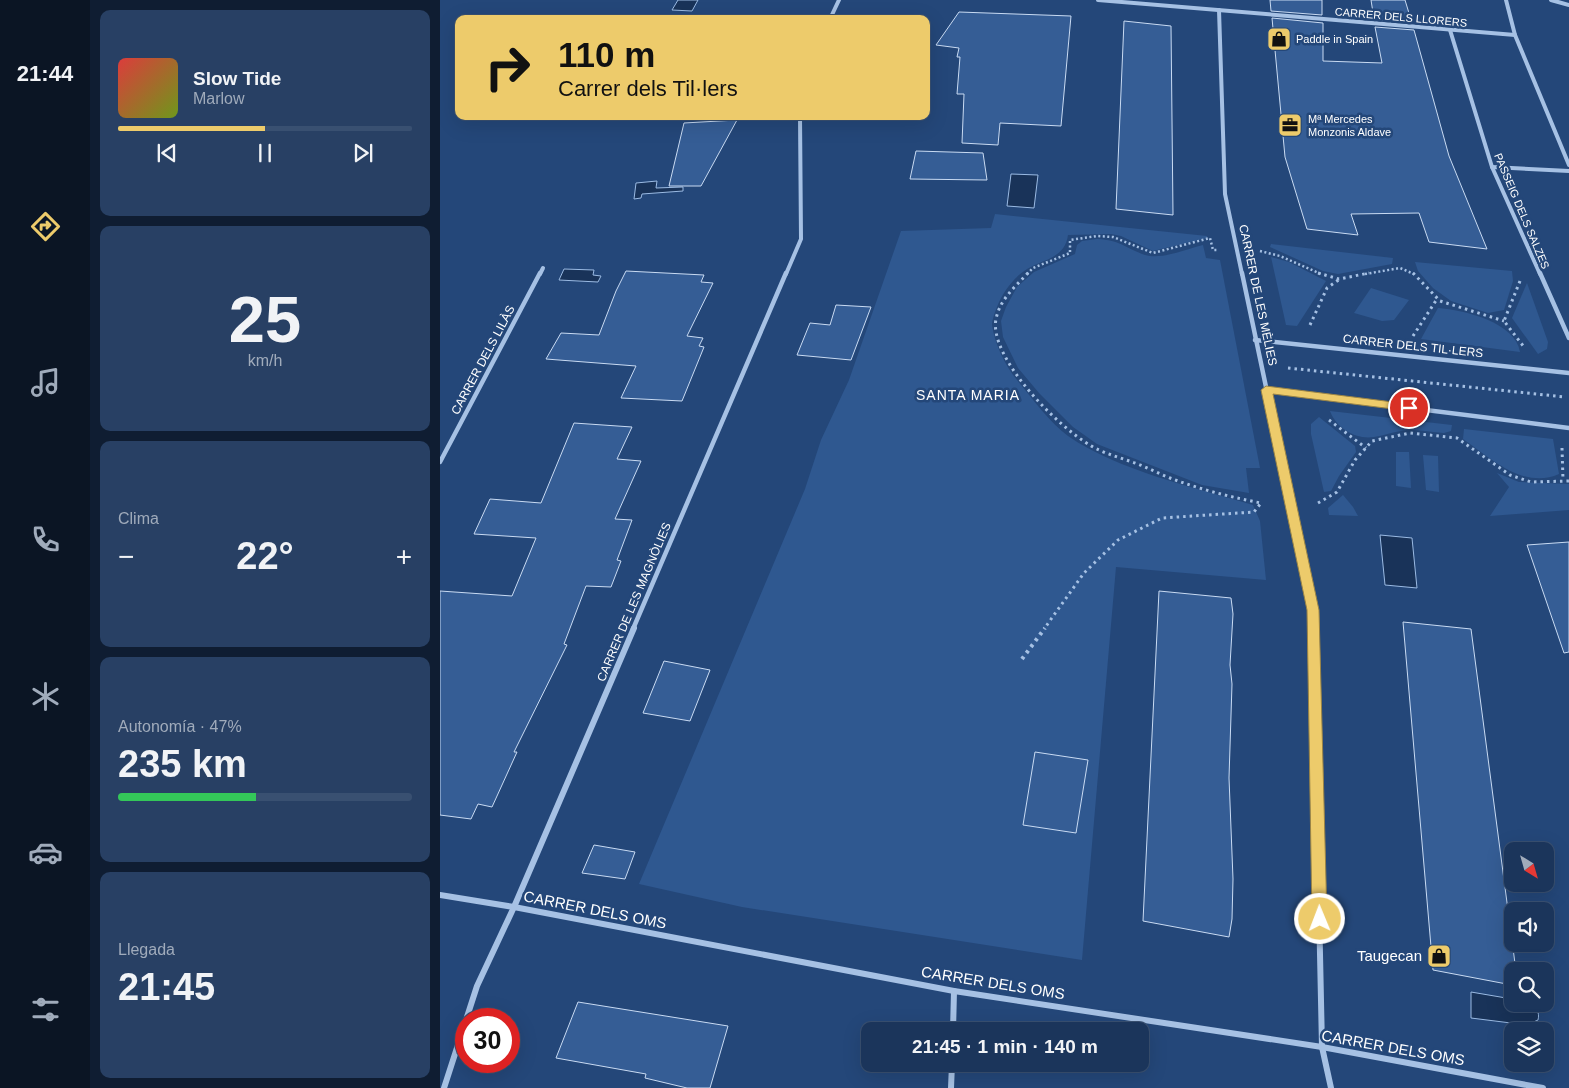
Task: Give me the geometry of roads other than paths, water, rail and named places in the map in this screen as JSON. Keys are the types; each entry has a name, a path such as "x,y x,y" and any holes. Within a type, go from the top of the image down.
{"street":[{"path":"832,15 839,0"},
{"name":"CARRER DELS LLORERS","path":"1098,0 1516,35"},
{"path":"1506,0 1516,35 1569,165"},
{"path":"1552,0 1569,6"},
{"name":"CARRER DE LES MÈLIES","path":"1219,10 1226,194 1255,340 1313,610 1322,1047 1331,1088"},
{"name":"PASSEIG DELS SALZES","path":"1450,30 1492,168 1569,338"},
{"name":"CARRER DE LES MAGNÒLIES","path":"444,1088 476,986 514,907 801,239 800,120"},
{"path":"1492,168 1569,171"},
{"name":"CARRER DELS LILÀS","path":"440,462 543,268"},
{"name":"CARRER DELS TIL·LERS","path":"1255,340 1569,372"},
{"path":"1266,390 1569,428"},
{"name":"CARRER DELS OMS","path":"440,895 514,907 954,991 1322,1047 1543,1088"},
{"path":"953,1022 954,991"},
{"path":"951,1088 952,1072"}],"place":[{"name":"Paddle in Spain","path":"1279,39"},
{"name":"Mª Mercedes Monzonis Aldave","path":"1290,125"},
{"name":"Taugecan","path":"1439,956"}],"district":[{"name":"SANTA MARIA","path":"968,395"}]}
